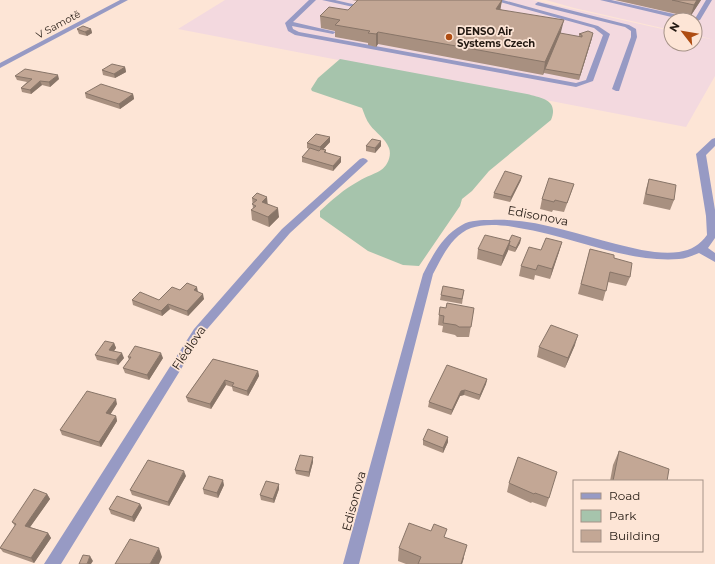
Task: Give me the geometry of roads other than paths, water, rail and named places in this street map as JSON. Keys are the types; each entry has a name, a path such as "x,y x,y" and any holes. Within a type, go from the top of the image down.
{"street":[{"name":"V Samotě","path":"0,66 125,0"},
{"path":"715,141 701,154 711,216 712,235 701,249 715,258"},
{"name":"Flédlova","path":"52,564 198,332 286,231 363,161"},
{"name":"Edisonova","path":"351,564 428,274 443,245 466,226 496,221 530,225 658,256 685,255 701,249"}],"lane":[{"path":"288,22 313,0"},
{"path":"325,0 358,6"},
{"path":"520,0 627,26 634,30 634,37 616,89"},
{"path":"603,0 692,20 698,19 709,0"},
{"path":"288,22 290,30 297,34 576,85 589,81 606,34 596,27 515,5 493,3"},
{"path":"288,22 333,32"}],"place":[{"name":"DENSO Air Systems Czech","path":"449,37"}]}
